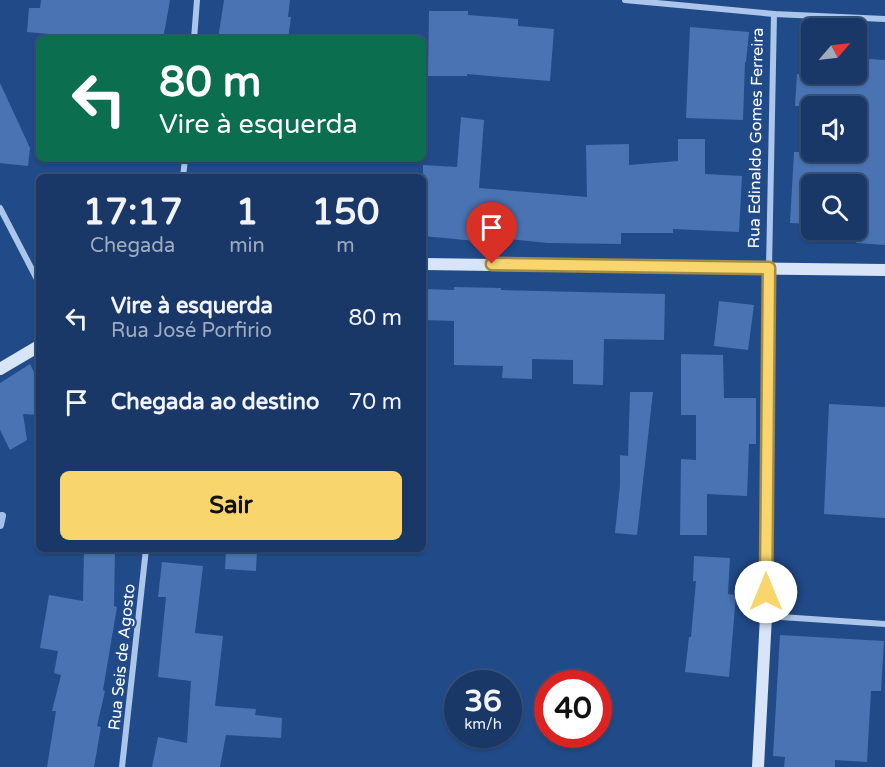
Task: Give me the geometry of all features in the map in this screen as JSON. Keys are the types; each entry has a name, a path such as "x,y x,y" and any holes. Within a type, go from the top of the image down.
{"street":[{"path":"194,36 197,0"},
{"path":"625,0 774,14 885,20"},
{"name":"Rua Edinaldo Gomes Ferreira","path":"758,767 766,616 774,14"},
{"path":"0,208 36,277"},
{"path":"426,264 885,270"},
{"path":"0,369 36,348"},
{"name":"Rua Seis de Agosto","path":"122,767 146,552"},
{"path":"766,616 885,624"}],"building":[{"path":"41,0 170,0 164,36 72,36 27,32 29,8 40,8"},
{"path":"224,0 290,0 288,36 218,36"},
{"path":"429,11 468,11 468,15 518,19 518,26 554,29 550,81 467,74 467,76 428,76"},
{"path":"690,27 749,32 745,62 743,120 686,118"},
{"path":"867,59 885,60 885,245 856,243 856,240 867,240 867,174 801,174 801,224 790,223 794,152 801,152 801,162 867,162 867,96 801,96 801,106 795,106 797,74 801,74 801,84 867,84"},
{"path":"0,83 30,148 28,166 0,163"},
{"path":"461,117 484,120 479,188 587,197 586,145 629,144 629,165 678,161 678,139 705,139 705,174 742,176 739,232 673,229 673,233 621,233 621,244 548,243 507,239 507,244 426,236 426,174 423,174 423,165 457,167"},
{"path":"454,287 665,294 664,340 604,339 603,385 573,384 573,360 532,359 532,379 502,378 503,366 454,365 454,321 426,320 426,289 454,290"},
{"path":"719,301 754,305 748,350 714,346"},
{"path":"681,354 723,355 724,398 756,398 756,444 749,444 747,496 707,494 707,535 680,535 681,459 696,460 696,415 681,415"},
{"path":"30,364 36,376 36,415 23,414 27,440 10,450 0,430 0,383"},
{"path":"630,392 653,392 637,535 615,533 620,485 620,455 628,456"},
{"path":"829,404 885,407 885,518 824,514"},
{"path":"84,552 115,552 114,606 117,607 103,690 105,691 97,726 101,727 94,767 47,767 56,711 52,711 61,675 54,673 58,651 40,648 49,595 83,601"},
{"path":"226,552 257,552 256,571 225,569"},
{"path":"694,556 730,558 728,594 736,595 729,677 685,672 696,581 693,581"},
{"path":"162,562 203,566 195,633 223,636 215,706 256,709 255,715 282,718 281,738 226,735 220,767 152,767 158,737 187,743 191,681 158,677 166,597 158,597"},
{"path":"780,635 884,641 881,691 871,691 867,762 835,760 835,767 784,767 785,757 773,756"}],"waterway":[{"path":"0,525 2,516"}],"route":[{"path":"492,264 769,268 766,592"}]}
